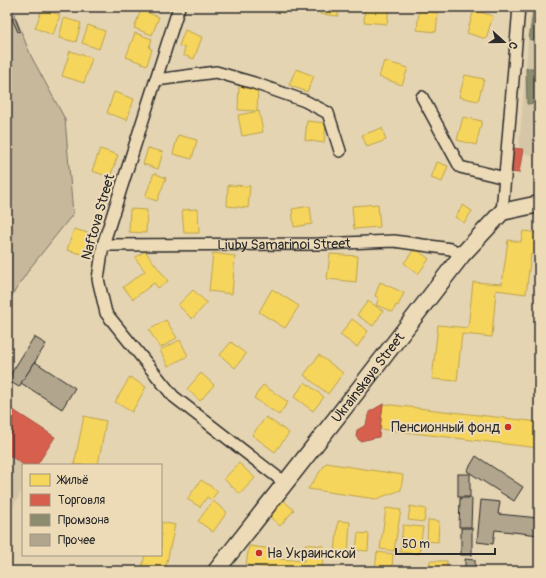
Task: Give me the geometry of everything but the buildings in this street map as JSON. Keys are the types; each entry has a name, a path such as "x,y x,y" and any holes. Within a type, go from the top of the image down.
{"main road":[{"path":"502,212 539,204"},
{"name":"Ukrainskaya Street","path":"216,571 462,255 502,212"}],"street":[{"name":"Naftova Street","path":"179,7 103,245 98,279 106,313 173,396 285,483"},
{"path":"502,212 519,7"},
{"path":"156,80 216,72 254,83 305,101 328,113 340,151"},
{"path":"422,97 460,167 505,178"},
{"name":"Liuby Samarinoi Street","path":"103,245 311,244 394,241 451,249 462,255"}],"shaded area":[{"path":"7,7 12,7 31,56 65,119 73,214 30,268 7,303"},
{"path":"531,7 539,7 539,158 524,153 524,148 519,147"},
{"path":"7,406 36,464 22,464 22,491 7,517"}],"place":[{"name":"Пенсионный фонд","path":"508,427"},
{"name":"На Украинской","path":"259,553"}]}
